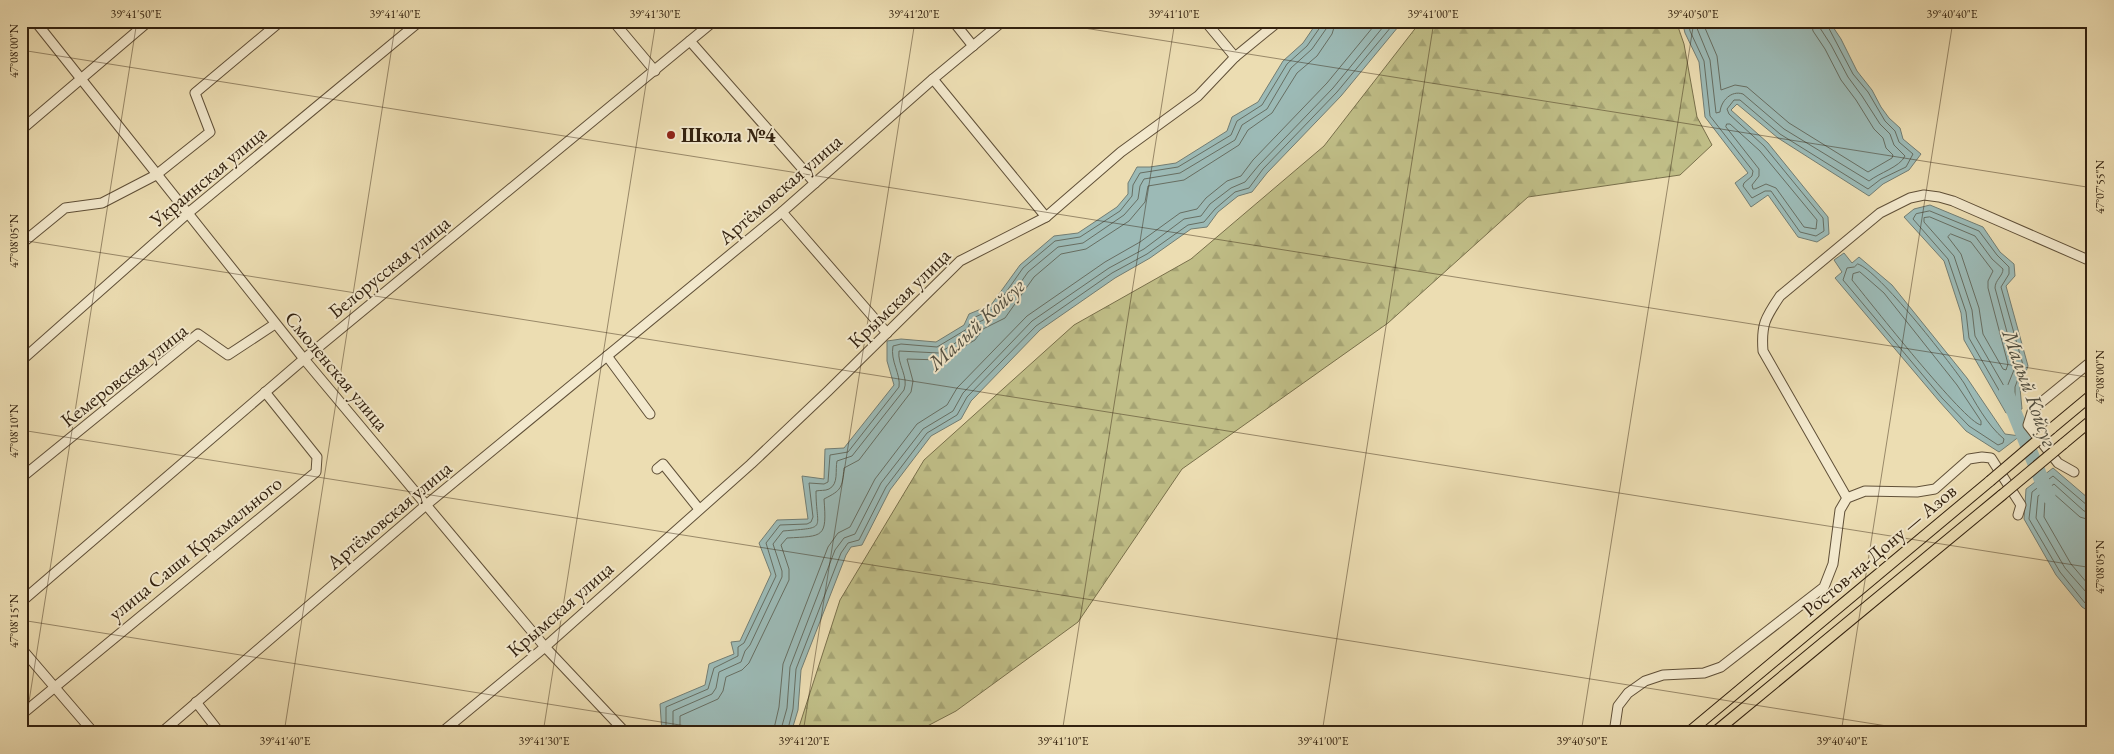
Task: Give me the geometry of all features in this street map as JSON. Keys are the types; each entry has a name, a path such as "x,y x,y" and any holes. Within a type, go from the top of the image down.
{"main road":[{"name":"Ростов-на-Дону — Азов","path":"1688,733 2093,394"},
{"name":"Ростов-на-Дону — Азов","path":"1714,733 2093,419"}],"street":[{"name":"Смоленская улица","path":"34,21 304,359 545,647 626,733"},
{"path":"21,130 149,21"},
{"path":"21,244 65,208 102,203 156,175 210,132 195,93 281,21"},
{"name":"Украинская улица","path":"21,361 187,214 420,21"},
{"path":"613,21 655,71"},
{"name":"Белорусская улица","path":"21,602 264,392 714,21"},
{"path":"953,21 973,46"},
{"name":"Артёмовская улица","path":"161,733 426,505 782,212 933,79 1003,21"},
{"path":"1205,21 1235,57"},
{"name":"Крымская улица","path":"441,733 545,647 699,509 828,391 960,261 1046,217 1120,152 1198,96 1235,57 1279,21"},
{"path":"690,41 815,183"},
{"path":"933,79 1046,217"},
{"path":"1847,498 1763,352 1761,332 1770,311 1780,296 1880,213 1895,204 1924,194 1953,201 2093,262"},
{"path":"782,212 887,333"},
{"name":"Кемеровская улица","path":"21,478 198,334 228,355 275,324"},
{"path":"607,356 650,414"},
{"path":"2074,472 2058,463 2028,425 2029,419 2033,409 2093,360"},
{"name":"улица Саши Крахмального","path":"21,715 316,472 317,457 264,392"},
{"path":"1614,733 1618,706 1628,693 1645,681 1663,675 1704,673 1721,667 1824,586 1833,564 1840,510 1847,498 1865,491 1917,492 1935,489 1969,459 1982,457 1991,458 2021,505 2018,515"},
{"path":"657,469 663,464 699,509"},
{"path":"21,648 94,733"},
{"path":"196,702 220,733"}],"green space":[{"path":"1421,21 1676,21 1684,44 1697,117 1712,145 1680,175 1528,197 1388,323 1182,469 1078,622 956,711 914,733 797,733 840,600 924,460 1074,325 1191,259 1324,146"}],"water":[{"path":"1318,21 1403,21 1341,96 1267,173 1252,192 1238,196 1218,212 1207,227 1191,229 1150,258 1115,278 1040,330 971,401 961,419 931,436 890,490 862,545 851,547 846,555 801,670 798,710 791,733 662,733 660,704 705,685 709,664 734,654 731,642 740,641 771,574 759,543 777,520 808,519 802,476 824,479 825,449 844,448 894,385 887,361 887,341 901,339 936,342 964,325 969,314 991,305 1020,265 1054,236 1078,233 1117,207 1128,194 1128,183 1137,167 1176,163 1227,131 1232,117 1258,102 1283,61 1303,43"},
{"path":"1682,21 1829,21 1841,39 1857,71 1872,90 1889,118 1900,128 1903,139 1921,154 1909,170 1883,184 1869,196 1778,138 1737,104 1731,110 1768,143 1828,217 1829,234 1817,242 1798,237 1768,195 1751,207 1735,183 1748,173 1705,117 1699,62 1685,33"},
{"path":"1930,205 1983,227 2000,252 2014,264 2015,276 2006,286 2028,366 2020,388 2022,409 2006,413 1964,340 1961,313 1944,261 1904,217 1914,209"},
{"path":"1844,253 1852,263 1859,257 1892,285 1967,378 2005,434 2020,436 1999,452 1966,431 1835,278 1842,272 1834,260"},
{"path":"2053,468 2088,498 2093,505 2093,614 2082,607 2056,575 2024,519 2026,489"}],"waterway":[{"name":"Малый Койсуг","path":"2006,392 2048,496"}],"place":[{"name":"Школа №4","path":"671,135"}]}
